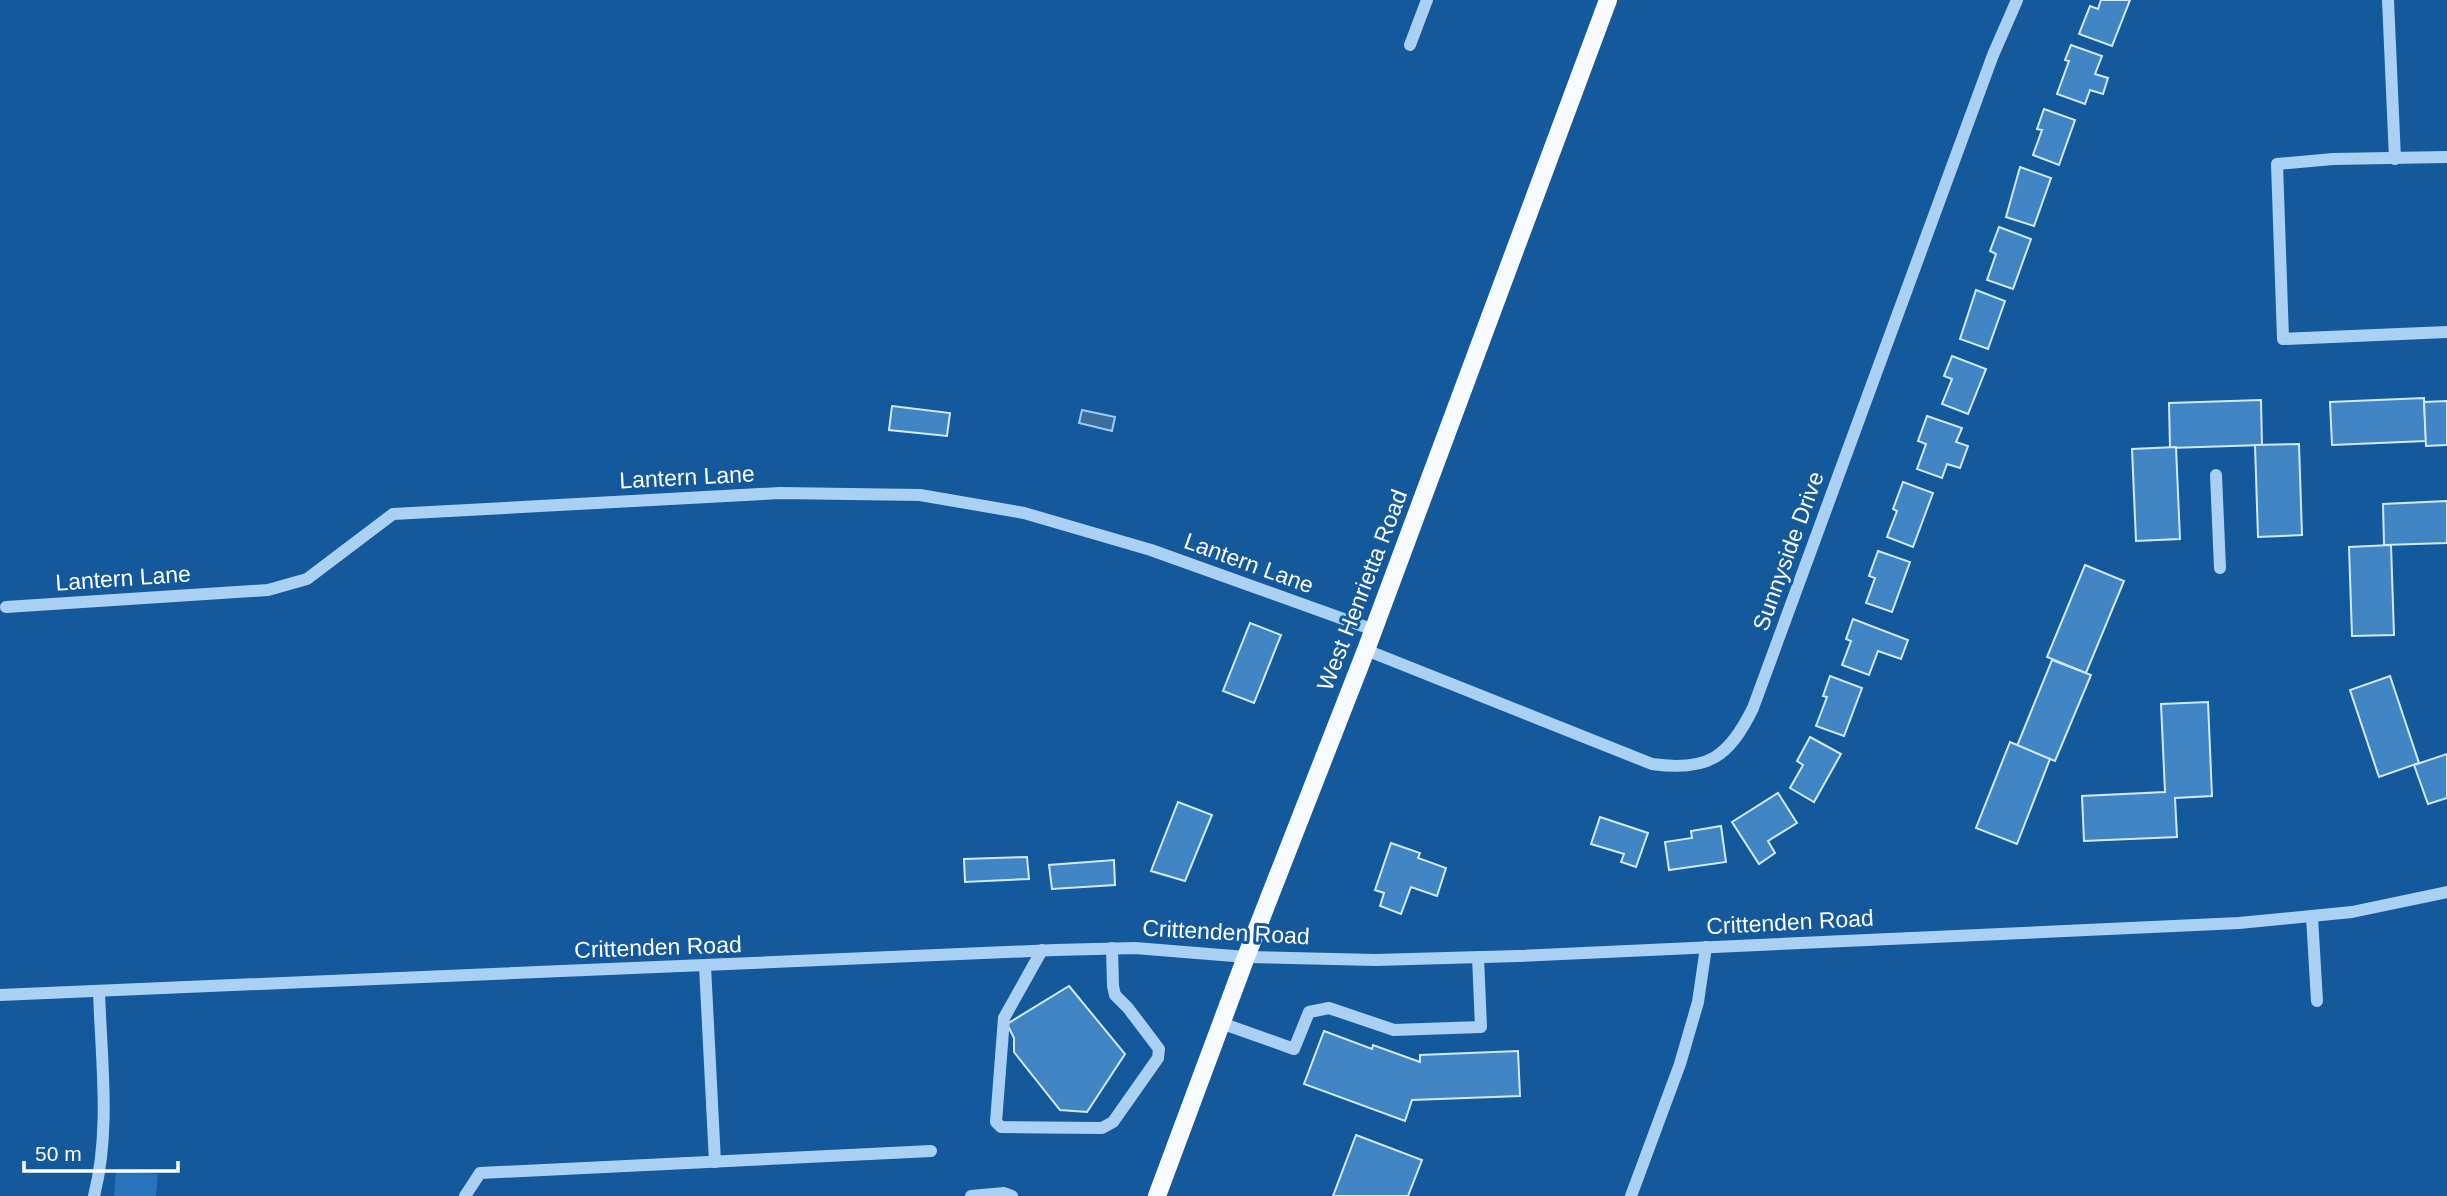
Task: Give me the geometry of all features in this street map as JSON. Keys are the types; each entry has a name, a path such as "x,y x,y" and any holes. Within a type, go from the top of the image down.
{"main road":[{"name":"West Henrietta Road","path":"1157,1196 1246,957 1374,630 1605,1"}],"street":[{"path":"1410,45 1427,0"},
{"name":"Sunnyside Drive","path":"1366,650 1652,764 1683,767 1696,765 1722,753 1733,744 1753,708 1989,68 2017,0"},
{"path":"2388,0 2395,159"},
{"path":"2447,157 2333,159 2277,164 2284,339 2447,331"},
{"path":"2216,475 2220,568"},
{"name":"Lantern Lane","path":"6,607 268,590 307,579 393,514 780,493 920,495 1024,513 1151,550 1374,630"},
{"name":"Crittenden Road","path":"0,995 1112,948 1246,957 1375,960 1478,957 2239,923 2312,917 2447,892"},
{"path":"2312,917 2317,1001"},
{"path":"1631,1196 1680,1064 1698,1002 1706,947"},
{"path":"1042,950 1004,1018 996,1122 1001,1127 1102,1128 1113,1122 1158,1058 1159,1049 1115,995 1112,948"},
{"path":"1222,1023 1294,1049 1309,1012 1329,1008 1394,1030 1481,1027 1478,957"},
{"path":"705,965 715,1162"},
{"path":"94,1196 104,1138 99,991"},
{"path":"465,1196 480,1173 931,1151"},
{"path":"971,1196 1003,1193 1012,1196"}],"shaded area":[{"path":"1082,410 1115,417 1112,431 1079,423"},
{"path":"116,1170 158,1174 156,1196 114,1196"}],"building":[{"path":"2101,0 2130,0 2112,46 2079,34 2090,6 2098,9"},
{"path":"2071,45 2102,56 2095,74 2108,78 2103,94 2090,90 2085,104 2057,94 2069,61 2065,60"},
{"path":"2044,109 2075,120 2059,165 2033,155 2042,130 2037,129"},
{"path":"2020,167 2051,178 2034,226 2006,217"},
{"path":"1999,227 2031,239 2013,289 1987,280 1996,254 1990,251"},
{"path":"1976,290 2005,301 1988,349 1960,339"},
{"path":"1952,356 1986,369 1968,414 1942,404 1952,379 1944,376"},
{"path":"2424,398 2426,441 2332,445 2330,402"},
{"path":"2261,400 2262,445 2170,448 2169,403"},
{"path":"2447,401 2447,445 2426,446 2424,402"},
{"path":"892,406 950,413 947,436 889,430"},
{"path":"1927,416 1962,428 1956,442 1968,446 1960,468 1947,464 1942,478 1917,469 1926,444 1918,441"},
{"path":"2299,444 2302,535 2258,537 2255,445"},
{"path":"2176,447 2180,539 2136,541 2132,449"},
{"path":"1903,482 1933,493 1913,547 1887,537 1897,511 1893,509"},
{"path":"2447,501 2447,543 2384,545 2383,504"},
{"path":"2391,545 2394,635 2352,636 2349,547"},
{"path":"1878,551 1910,562 1892,612 1866,603 1875,578 1869,576"},
{"path":"2085,565 2124,581 2086,673 2047,657"},
{"path":"1853,619 1908,640 1901,659 1878,651 1869,675 1842,665 1851,641 1846,639"},
{"path":"1250,623 1281,635 1254,703 1223,691"},
{"path":"2052,660 2091,675 2055,761 2017,746"},
{"path":"1830,676 1862,688 1844,736 1816,726 1827,697 1823,696"},
{"path":"2390,676 2419,763 2379,777 2350,690"},
{"path":"2208,702 2212,796 2175,798 2177,837 2084,841 2082,796 2165,792 2161,704"},
{"path":"1810,737 1841,754 1814,802 1790,788 1803,765 1797,761"},
{"path":"2010,742 2050,759 2017,844 1976,828"},
{"path":"2447,754 2447,798 2428,804 2414,765"},
{"path":"1778,793 1797,823 1768,841 1775,853 1759,864 1732,822"},
{"path":"1178,802 1212,815 1185,881 1151,871"},
{"path":"1600,817 1648,833 1636,867 1621,862 1624,854 1591,844"},
{"path":"1721,826 1726,862 1669,870 1665,842 1692,838 1691,831"},
{"path":"1391,843 1420,853 1418,858 1446,868 1437,896 1411,887 1401,914 1380,906 1384,893 1375,890"},
{"path":"1027,857 1029,879 965,882 964,859"},
{"path":"1114,860 1115,885 1052,889 1049,865"},
{"path":"1069,986 1125,1054 1087,1112 1060,1110 1014,1052 1014,1038 1007,1024"},
{"path":"1324,1031 1372,1049 1373,1045 1420,1062 1420,1055 1518,1051 1520,1096 1412,1100 1405,1121 1304,1084"},
{"path":"1356,1135 1422,1160 1408,1196 1333,1196"}]}
